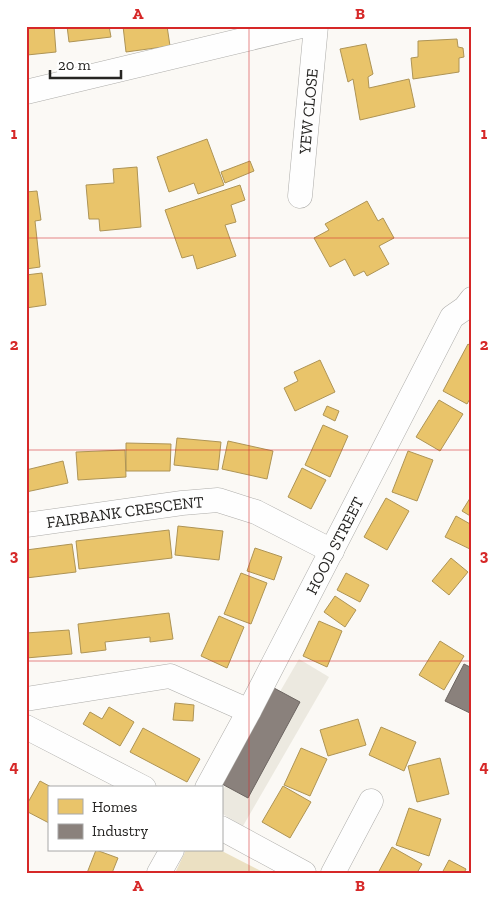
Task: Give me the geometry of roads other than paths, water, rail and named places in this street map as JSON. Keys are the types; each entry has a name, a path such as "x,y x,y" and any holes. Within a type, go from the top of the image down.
{"street":[{"path":"26,92 301,26"},
{"name":"YEW CLOSE","path":"300,196 316,26"},
{"name":"HOOD STREET","path":"208,786 249,711 452,317 470,306"},
{"name":"FAIRBANK CRESCENT","path":"26,525 182,503 218,500 256,512 332,551"},
{"path":"26,699 170,676 249,711"},
{"path":"26,727 140,786"},
{"path":"333,873 371,801"},
{"path":"222,829 304,873"},
{"path":"159,873 171,852"}]}
